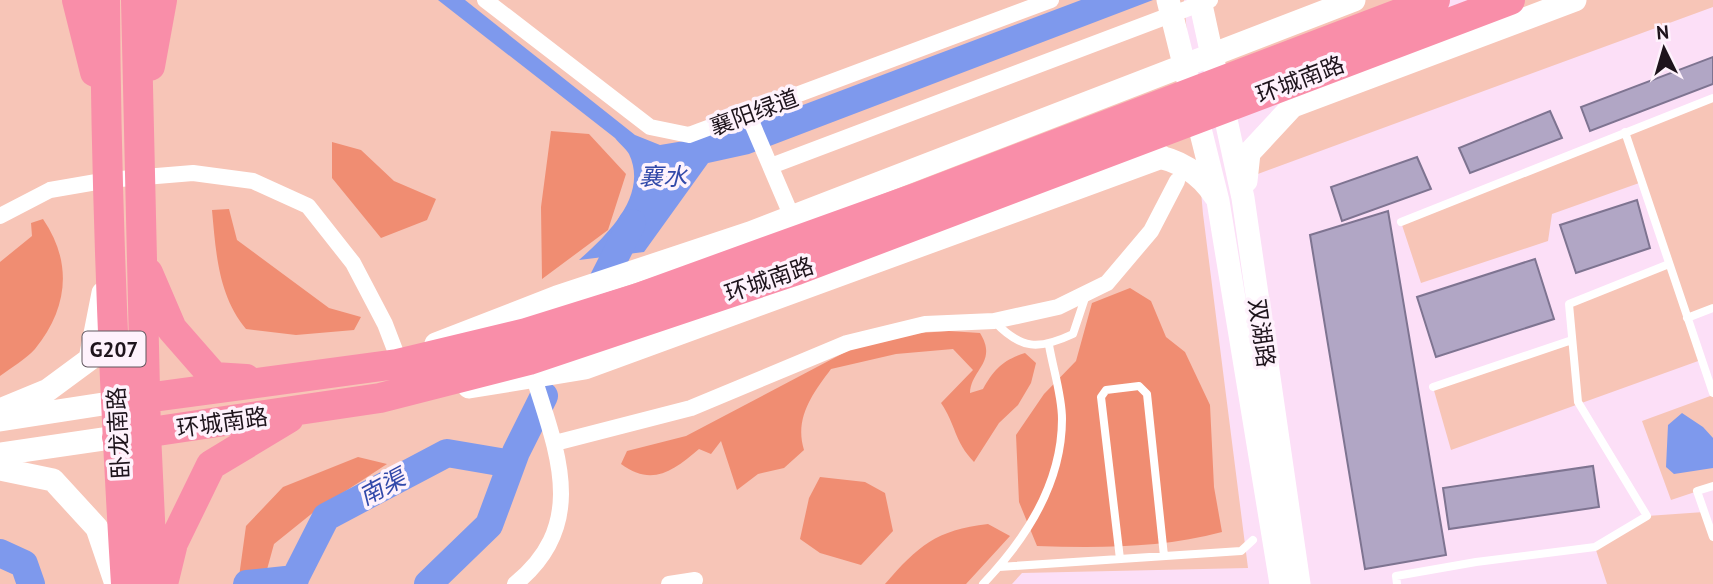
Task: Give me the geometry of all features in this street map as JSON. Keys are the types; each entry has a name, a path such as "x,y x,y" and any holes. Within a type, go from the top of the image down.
{"highway":[{"path":"77,0 106,113"},
{"name":"G207","path":"105,0 106,113"},
{"name":"G207","path":"136,0 140,121"},
{"path":"140,121 162,0"},
{"name":"环城南路","path":"132,435 380,398 530,357 918,197 1435,0"},
{"name":"环城南路","path":"1218,82 1326,69 1510,0"},
{"name":"环城南路","path":"636,312 797,270 1113,150 1190,92"},
{"name":"卧龙南路","path":"106,113 116,402 132,435 153,584"},
{"name":"卧龙南路","path":"126,584 132,435 146,399 140,121"},
{"path":"142,259 172,330 214,377 288,381"},
{"name":"环城南路","path":"116,402 288,381 386,363 530,357"},
{"path":"163,584 173,543 211,465 299,412"}],"street":[{"name":"襄阳绿道","path":"485,0 650,127 689,135 749,115 1051,0"},
{"name":"双湖路","path":"1168,0 1219,201 1281,584"},
{"name":"双湖路","path":"1200,0 1243,198 1299,584"},
{"path":"769,163 1210,0"},
{"path":"1218,82 1354,0"},
{"path":"1293,106 1575,0"},
{"path":"1243,198 1249,153 1326,69"},
{"path":"0,216 50,190 108,180 193,173 253,181 309,206 353,263 385,324 386,363 557,297 792,217 1190,92"},
{"path":"749,115 792,217"},
{"path":"1113,150 1175,158 1210,187 1219,201"},
{"path":"515,584 534,568 562,515 560,466 530,357 585,368 1162,157"},
{"path":"555,443 691,408 847,343 925,324 994,321 1058,307 1107,283 1152,231 1177,181"},
{"path":"6,406 48,390 90,359 111,256"},
{"name":"环城南路","path":"0,419 116,402"},
{"name":"环城南路","path":"0,454 132,435"},
{"path":"5,472 53,480 97,528 116,584"},
{"path":"669,584 695,580"}],"lane":[{"path":"1401,222 1713,98"},
{"path":"1625,132 1713,393"},
{"path":"1397,584 1396,576 1595,547 1647,516 1578,402 1569,303 1669,264"},
{"path":"994,321 1009,337 1029,345 1049,345 1073,334 1083,312 1086,294"},
{"path":"1687,318 1713,307"},
{"path":"1433,387 1573,340"},
{"path":"983,584 1013,553 1054,482 1063,418 1049,345"},
{"path":"1119,559 1101,397 1106,390 1139,386 1147,394 1164,556"},
{"path":"1713,486 1697,491 1713,537"},
{"path":"999,567 1241,551 1253,540"}],"shaded area":[{"path":"0,0 1184,0 1203,214 1248,568 1022,573 1012,584 0,584"},
{"path":"1197,0 1435,0 1218,83"},
{"path":"1510,0 1713,0 1713,7 1247,178 1249,153 1326,69"},
{"path":"1713,98 1713,308 1687,318 1701,360 1451,450 1433,387 1572,340 1569,304 1669,265 1642,182 1552,214 1548,241 1421,283 1401,222"},
{"path":"551,131 589,134 626,174 608,230 542,279 541,207"},
{"path":"332,142 361,150 394,181 436,199 427,220 381,238 332,178"},
{"path":"229,209 237,240 329,308 361,317 354,330 296,335 246,329 229,302 217,258 212,210"},
{"path":"43,219 59,252 63,285 60,301 54,318 35,349 0,376 0,262 32,236 31,223"},
{"path":"1130,288 1151,301 1166,337 1185,352 1210,405 1214,487 1222,532 1131,546 1037,546 1019,502 1016,435 1044,394 1076,361 1092,303"},
{"path":"949,331 980,333 985,343 985,358 971,385 970,393 983,389 1000,366 1017,356 1025,353 1036,363 1031,383 1018,405 999,423 974,462 959,440 941,403 973,370 953,349 896,354 831,369 812,397 803,417 801,427 804,450 784,468 758,474 737,490 721,441 711,454 699,449 680,464 662,473 643,474 621,464 627,451 686,436 853,348 905,334"},
{"path":"1713,395 1713,486 1671,500 1642,421"},
{"path":"358,457 387,464 315,511 274,544 263,584 238,584 246,526 283,487"},
{"path":"820,477 865,482 885,493 893,531 861,565 820,553 800,539 809,498"},
{"path":"1704,512 1713,537 1713,584 1607,584 1595,547 1647,516"},
{"path":"988,524 1010,536 966,584 885,584 908,559 929,542 955,531"}],"water":[{"name":"襄水","path":"438,0 465,0 635,135 660,145 702,138 741,123 779,114 1081,0 1153,0 749,154 708,163 644,252 579,260 612,227 629,200 634,170 629,154 615,138"},
{"path":"1682,413 1703,427 1713,438 1713,468 1674,474 1666,467 1668,425"}],"building":[{"path":"1713,57 1713,84 1590,131 1581,107"},
{"path":"1550,111 1562,138 1470,173 1459,148"},
{"path":"1417,157 1431,189 1342,221 1331,187"},
{"path":"1637,200 1650,248 1576,273 1560,225"},
{"path":"1388,211 1446,555 1365,569 1310,235"},
{"path":"1535,259 1554,319 1436,357 1417,297"},
{"path":"1593,466 1599,507 1449,529 1443,488"}],"waterway":[{"name":"襄水","path":"592,302 632,223"},
{"name":"南渠","path":"428,584 489,525 516,452 544,396"},
{"name":"南渠","path":"292,584 326,517 447,453 511,464"},
{"path":"0,553 24,564 31,584"},
{"path":"247,584 295,579"}]}
